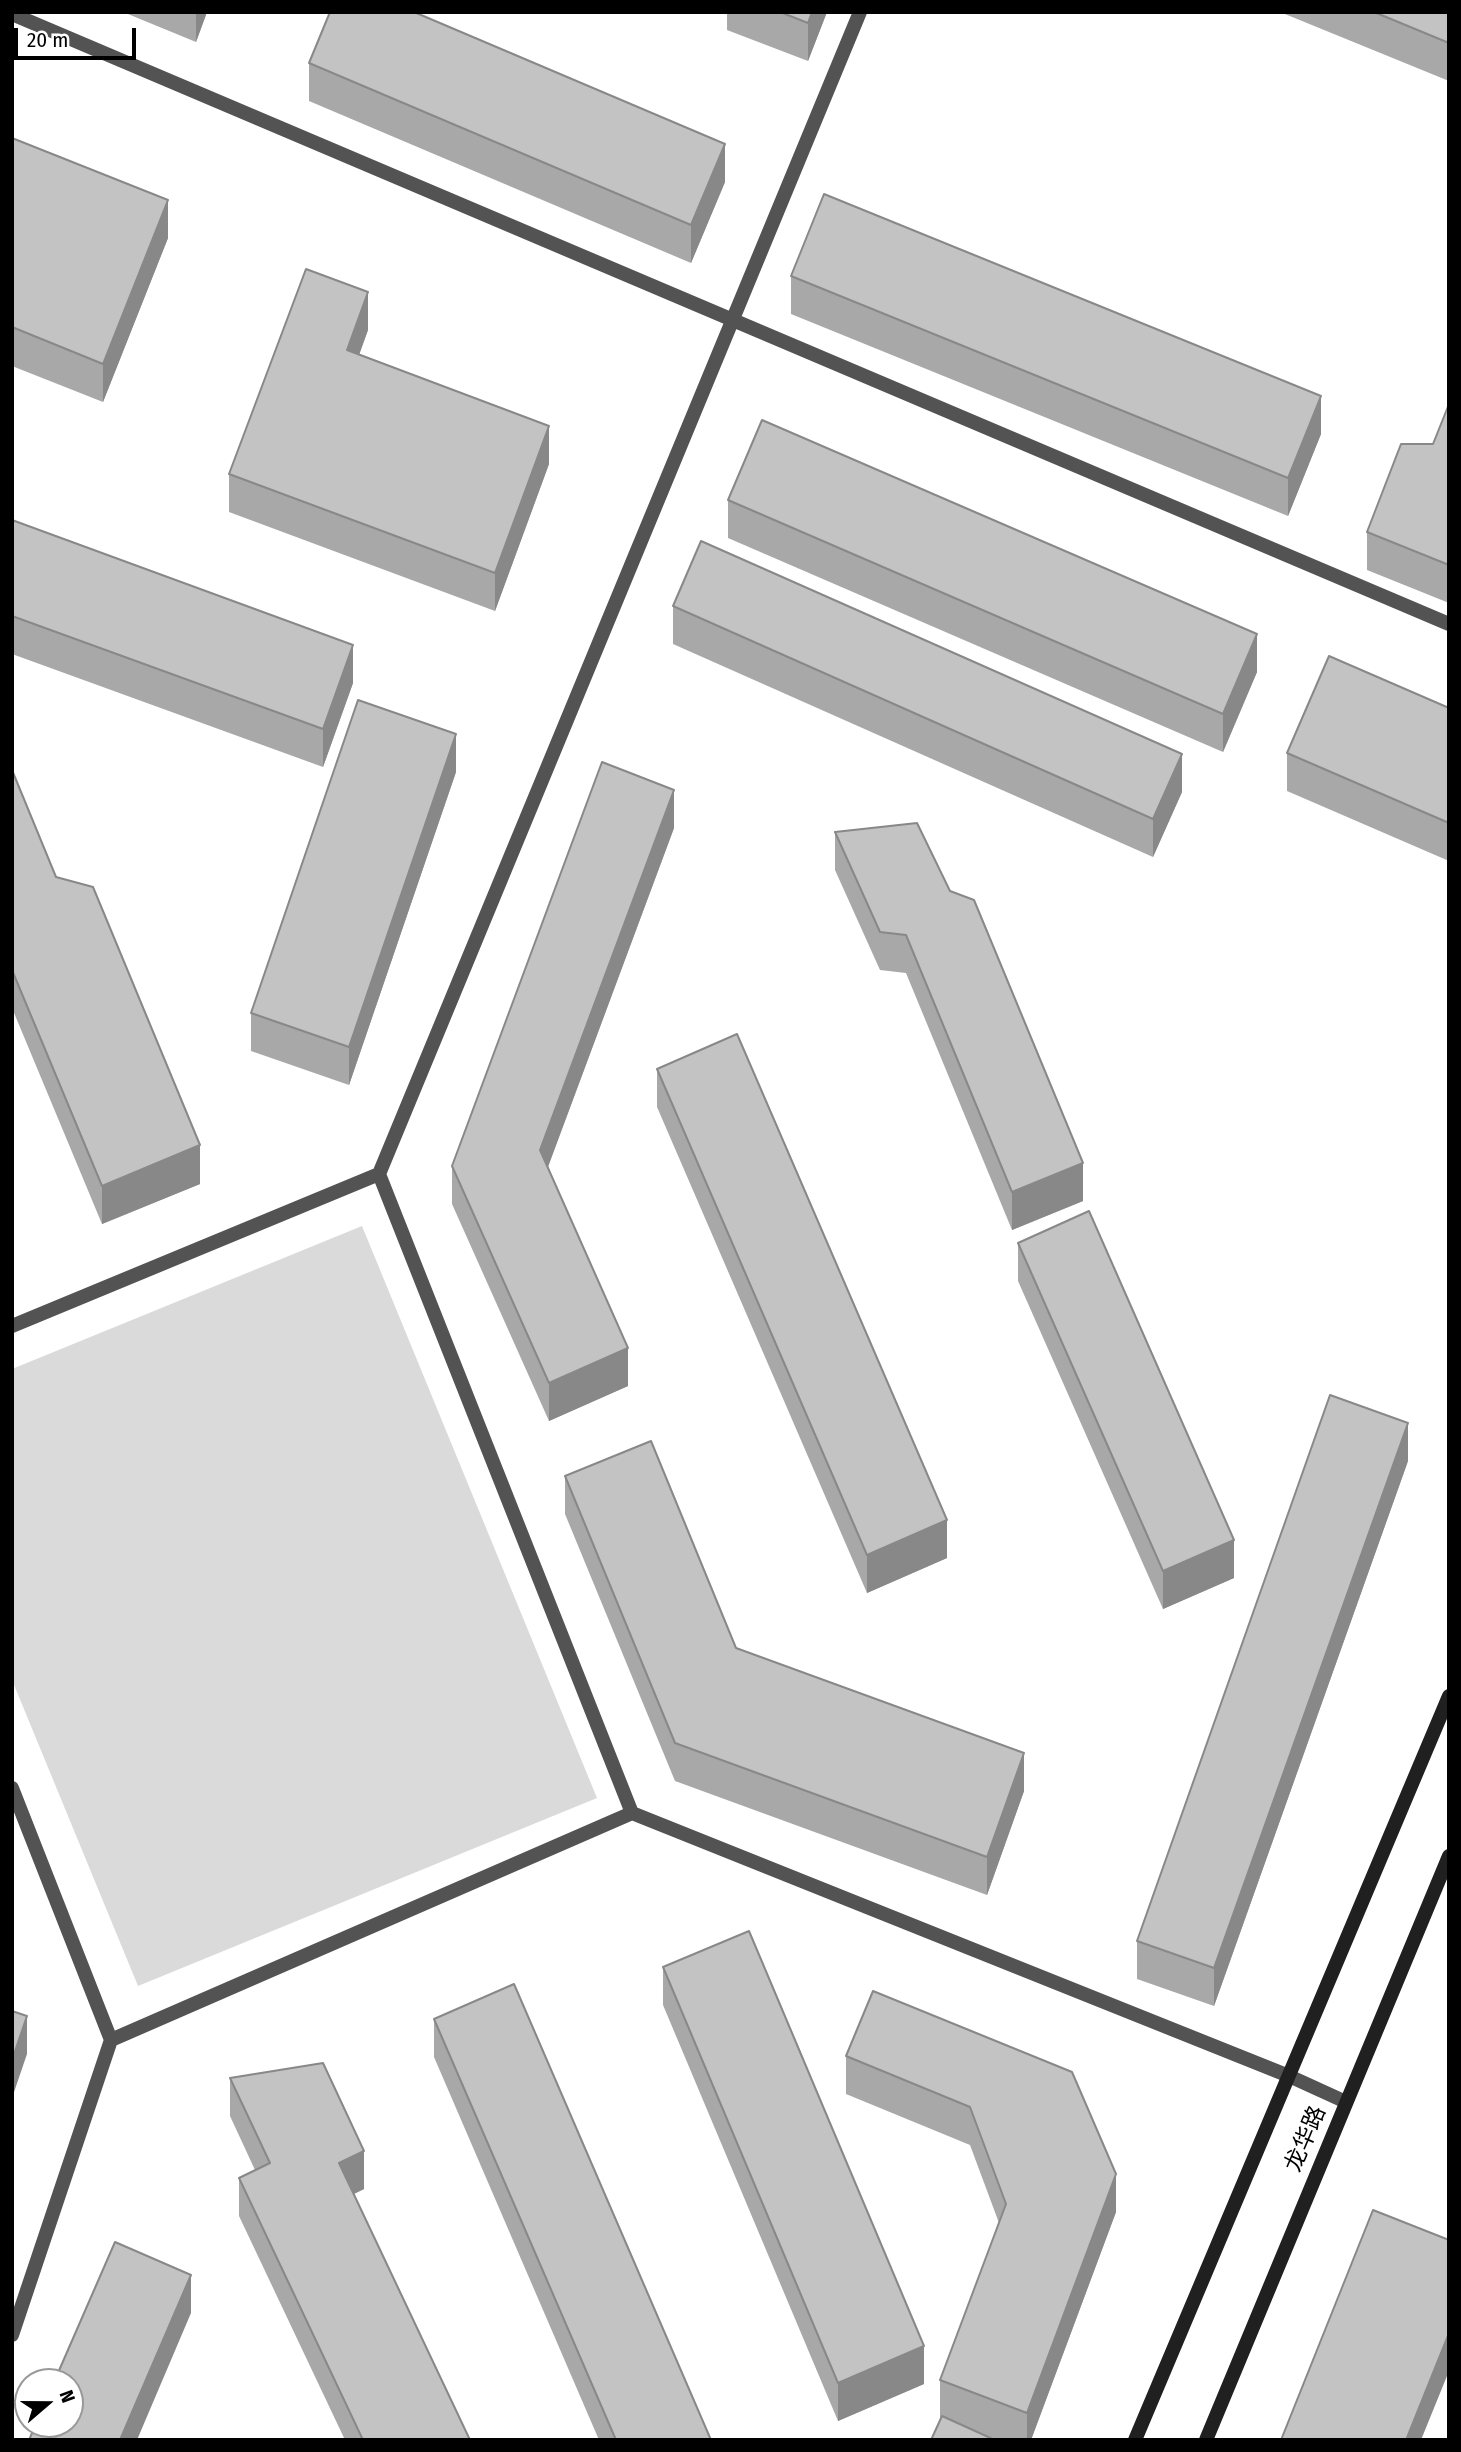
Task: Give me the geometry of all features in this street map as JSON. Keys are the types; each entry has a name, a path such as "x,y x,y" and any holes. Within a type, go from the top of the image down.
{"main road":[{"path":"1135,2440 1449,1696"},
{"name":"龙华路","path":"1206,2440 1449,1857"}],"street":[{"path":"632,1813 379,1174 860,12"},
{"path":"12,13 1449,624"},
{"path":"12,1326 379,1174"},
{"path":"12,1788 111,2040 12,2335"},
{"path":"111,2040 632,1813 1289,2076 1346,2102"}],"shaded area":[{"path":"362,1226 597,1798 138,1986 12,1680 12,1369"}],"building":[{"path":"330,12 414,12 725,144 691,225 309,63"},
{"path":"780,12 812,12 808,23"},
{"path":"1374,12 1449,12 1449,43"},
{"path":"12,138 168,200 103,364 12,327"},
{"path":"824,194 1321,396 1288,478 791,276"},
{"path":"306,269 368,292 347,350 549,426 495,573 229,474"},
{"path":"1449,404 1449,565 1367,532 1401,444 1433,444"},
{"path":"762,420 1257,634 1223,714 728,500"},
{"path":"12,520 353,645 323,729 12,616"},
{"path":"701,541 1182,754 1153,819 673,606"},
{"path":"1329,656 1449,708 1449,823 1287,753"},
{"path":"358,700 456,734 349,1047 251,1013"},
{"path":"602,762 674,790 540,1150 628,1348 549,1383 452,1166"},
{"path":"12,770 56,877 93,887 200,1145 102,1186 12,970"},
{"path":"917,823 950,891 974,900 1083,1163 1012,1192 906,935 880,932 835,832"},
{"path":"737,1034 947,1520 867,1555 657,1069"},
{"path":"1089,1211 1234,1540 1163,1571 1018,1243"},
{"path":"1330,1395 1408,1423 1214,1968 1137,1941"},
{"path":"651,1441 736,1648 1024,1753 987,1857 675,1743 565,1476"},
{"path":"749,1931 924,2346 838,2383 663,1967"},
{"path":"514,1984 711,2440 616,2440 434,2019"},
{"path":"873,1991 1072,2072 1116,2174 1027,2413 940,2380 1006,2204 970,2107 846,2056"},
{"path":"12,2011 27,2016 12,2060"},
{"path":"323,2063 364,2151 339,2163 470,2440 363,2440 239,2178 270,2163 230,2078"},
{"path":"1373,2210 1449,2240 1449,2333 1406,2440 1281,2440"},
{"path":"115,2242 191,2275 120,2440 29,2440 84,2438 84,2368 60,2368"},
{"path":"942,2416 995,2440 931,2440"}]}
